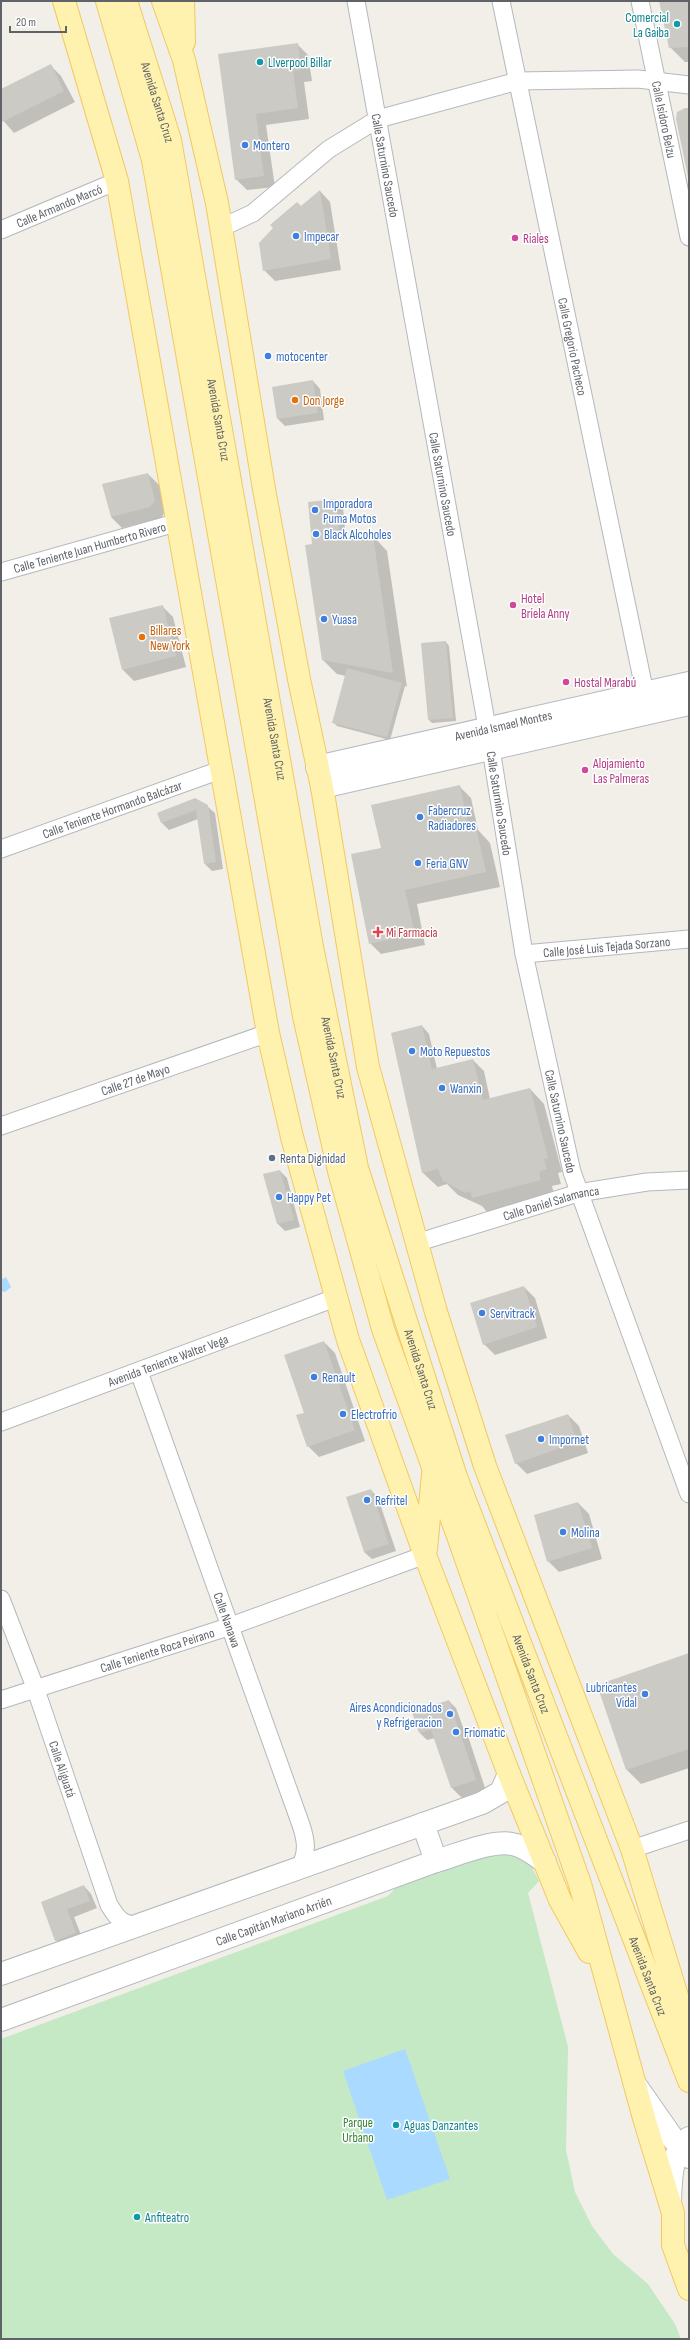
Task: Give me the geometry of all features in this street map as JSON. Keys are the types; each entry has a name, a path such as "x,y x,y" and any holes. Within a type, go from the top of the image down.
{"main road":[{"name":"Avenida Santa Cruz","path":"64,1 76,36 117,181 223,769 268,1033 292,1137 335,1298 348,1340 425,1555 508,1774 560,1900 606,1982"},
{"name":"Avenida Santa Cruz","path":"107,1 153,160 212,500 311,1047 339,1171 382,1329 434,1469 580,1884 634,2083 671,2209 673,2245 689,2289"},
{"name":"Avenida Santa Cruz","path":"126,1 170,140 312,947 357,1168 456,1477 651,1982 680,2062 688,2078"},
{"name":"Avenida Santa Cruz","path":"163,1 184,60 221,228 266,496 320,777 368,1067 436,1312 485,1466 632,1849 685,2012 688,2078"},
{"path":"183,1 184,60"},
{"path":"485,1466 497,1584"},
{"path":"425,1555 434,1469"},
{"path":"651,1982 685,2012"},
{"name":"Avenida Santa Cruz","path":"671,2209 689,2229"}],"street":[{"name":"Calle Saturnino Saucedo","path":"356,1 489,739 524,954 572,1172 578,1193 689,1494"},
{"name":"Calle Gregorio Pacheco","path":"501,1 645,693"},
{"name":"Calle Isidoro Belzu","path":"640,1 689,237"},
{"path":"221,228 253,213 329,150 378,119 518,80 638,79 689,85"},
{"name":"Calle Armando Marcó","path":"1,230 117,181"},
{"name":"Calle Teniente Juan Humberto Rivero","path":"1,572 179,522"},
{"name":"Avenida Ismael Montes","path":"489,739 645,693 689,683"},
{"name":"Avenida Ismael Montes","path":"320,777 489,739 689,704"},
{"name":"Calle Teniente Hormando Balcázar","path":"1,849 223,769"},
{"name":"Calle José Luis Tejada Sorzano","path":"524,954 689,939"},
{"name":"Calle 27 de Mayo","path":"1,1126 268,1033"},
{"name":"Calle Daniel Salamanca","path":"416,1243 578,1193 647,1182 689,1180"},
{"name":"Avenida Teniente Walter Vega","path":"1,1422 335,1298"},
{"name":"Calle Nanawa","path":"139,1372 303,1830 306,1847 305,1858 300,1867"},
{"name":"Calle Teniente Roca Peirano","path":"1,1700 35,1687 231,1626 425,1555"},
{"name":"Calle Aliguatá","path":"1,1599 35,1687 109,1905 117,1918 128,1925 138,1925"},
{"path":"1,1974 482,1802 502,1792 508,1774"},
{"path":"423,1824 436,1861"},
{"path":"632,1849 689,1830"},
{"name":"Calle Capitán Mariano Arrién","path":"1,2020 436,1861 498,1843 512,1844 523,1848 545,1862"},
{"path":"634,2083 686,2148 673,2167 671,2209"}],"green space":[{"name":"Parque Urbano","path":"494,1849 522,1858 531,1866 539,1881 528,1893 568,2047 566,2150 575,2192 592,2226 613,2254 648,2284 675,2324 681,2339 1,2339 1,2039 388,1896 406,1877"}],"water":[{"path":"6,1277 11,1287 5,1292 1,1291 1,1280"},
{"name":"Aguas Danzantes","path":"405,2049 450,2179 387,2200 343,2071"}],"building":[{"name":"Comercial La Gaiba","path":"659,1 689,1 689,47 669,48"},
{"name":"Montero","path":"298,43 301,70 293,71 298,108 256,114 264,176 235,180 218,54"},
{"path":"51,64 64,91 2,122 1,89"},
{"path":"685,108 689,108 688,177 676,119 677,112"},
{"name":"Impecar","path":"320,190 331,259 263,271 259,243 273,228 270,225 297,202 301,206"},
{"name":"Don Jorge","path":"313,380 318,413 277,419 272,387"},
{"path":"148,473 155,501 150,507 111,517 102,484"},
{"path":"336,499 340,541 373,535 393,673 322,660 305,545 312,544 308,502"},
{"name":"Billares New York","path":"163,605 176,656 122,670 109,618"},
{"path":"446,641 453,718 428,720 421,643"},
{"path":"347,668 402,683 387,737 332,723"},
{"path":"460,785 469,829 476,827 486,872 405,890 415,934 369,944 351,854 381,848 371,805"},
{"path":"195,798 208,805 216,862 204,864 196,810 161,823 157,813"},
{"path":"422,1025 432,1069 473,1059 483,1100 530,1088 548,1158 544,1159 547,1169 539,1172 541,1180 472,1198 470,1191 465,1193 443,1181 438,1169 422,1173 391,1033"},
{"name":"Happy Pet","path":"280,1170 294,1220 277,1224 263,1174"},
{"path":"524,1286 537,1327 483,1345 470,1303"},
{"name":"Renault","path":"324,1341 355,1430 307,1447 296,1415 304,1413 284,1355"},
{"name":"Impornet","path":"568,1414 577,1442 515,1464 505,1435"},
{"path":"371,1489 389,1544 364,1552 346,1497"},
{"name":"Molina","path":"578,1502 592,1548 547,1562 534,1515"},
{"path":"689,1653 689,1749 626,1770 597,1685"},
{"path":"449,1700 476,1780 451,1788 431,1730 419,1733 412,1712"},
{"path":"84,1885 90,1901 67,1909 76,1933 55,1941 41,1902"}],"place":[{"name":"Comercial La Gaiba","path":"677,24"},
{"name":"LIverpool Billar","path":"260,62"},
{"name":"Montero","path":"245,145"},
{"name":"Impecar","path":"296,236"},
{"name":"Riales","path":"515,238"},
{"name":"motocenter","path":"268,356"},
{"name":"Don Jorge","path":"295,400"},
{"name":"Imporadora Puma Motos","path":"315,510"},
{"name":"Black Alcoholes","path":"316,534"},
{"name":"Hotel Briela Anny","path":"513,605"},
{"name":"Yuasa","path":"324,619"},
{"name":"Billares New York","path":"142,637"},
{"name":"Hostal Marabú","path":"566,682"},
{"name":"Alojamiento Las Palmeras","path":"585,770"},
{"name":"Fabercruz Radiadores","path":"420,817"},
{"name":"Feria GNV","path":"418,863"},
{"name":"Mi Farmacia","path":"378,932"},
{"name":"Moto Repuestos","path":"412,1051"},
{"name":"Wanxin","path":"442,1088"},
{"name":"Renta Dignidad","path":"272,1158"},
{"name":"Happy Pet","path":"279,1197"},
{"name":"Servitrack","path":"482,1313"},
{"name":"Renault","path":"314,1377"},
{"name":"Electrofrio","path":"343,1414"},
{"name":"Impornet","path":"541,1439"},
{"name":"Refritel","path":"367,1500"},
{"name":"Molina","path":"563,1532"},
{"name":"Lubricantes Vidal","path":"645,1694"},
{"name":"Aires Acondicionados y Refrigeracion","path":"450,1714"},
{"name":"Friomatic","path":"456,1732"},
{"name":"Aguas Danzantes","path":"396,2125"},
{"name":"Anfiteatro","path":"137,2217"}]}
